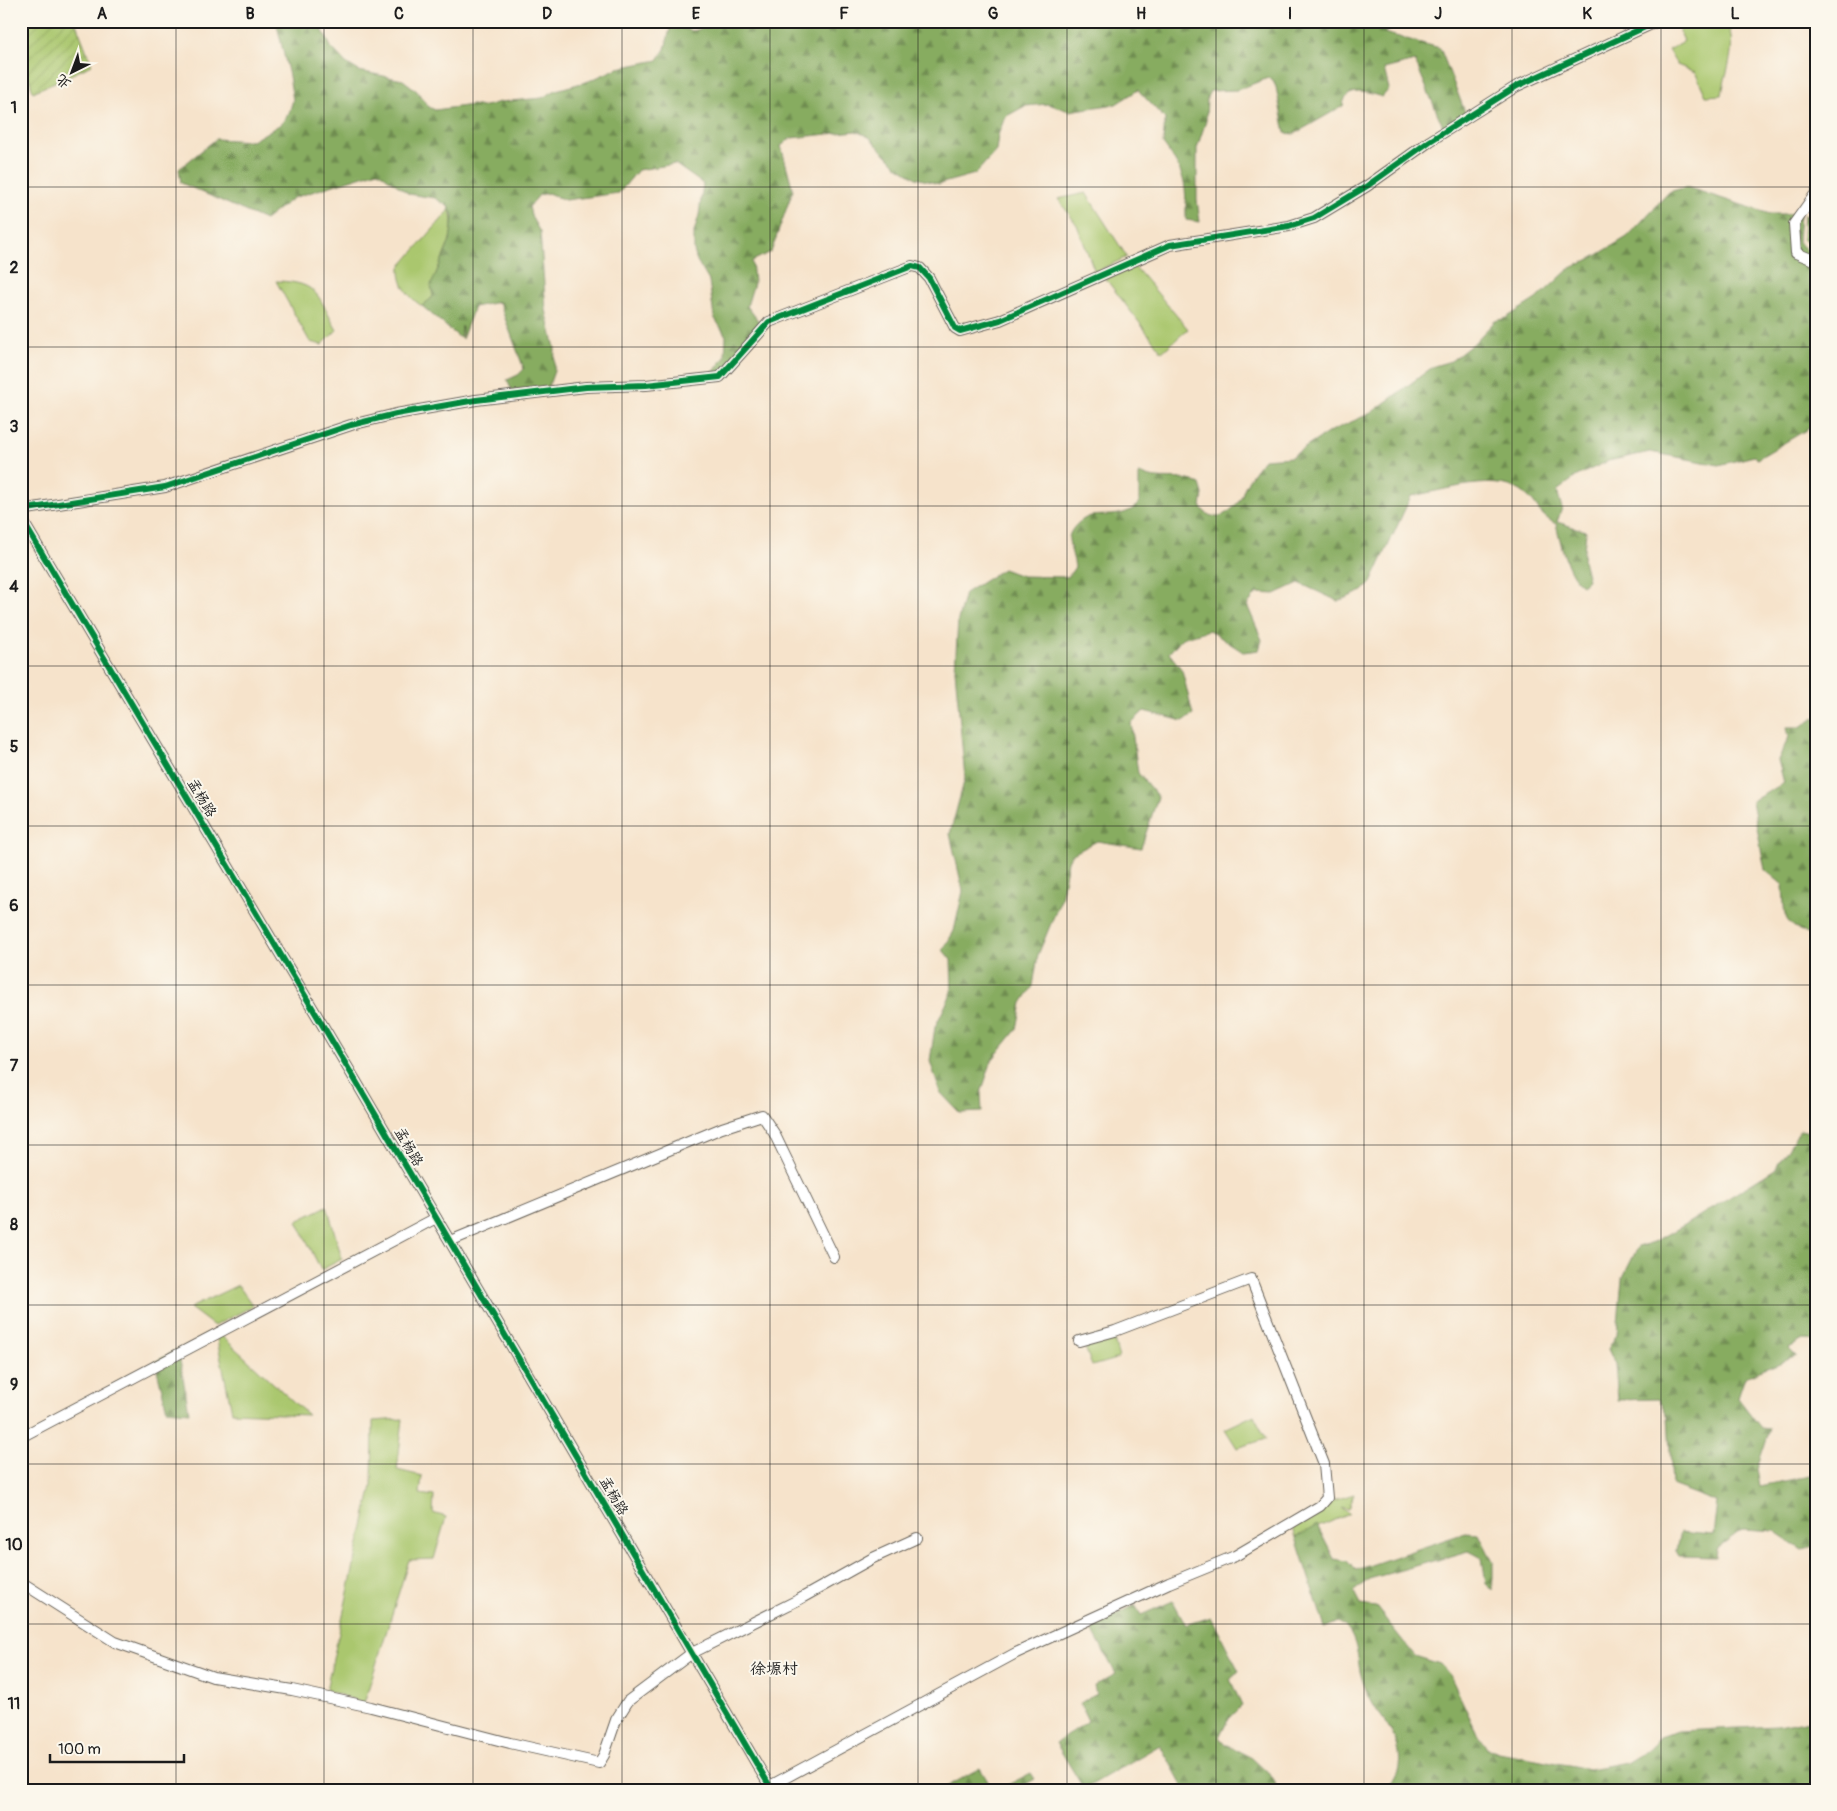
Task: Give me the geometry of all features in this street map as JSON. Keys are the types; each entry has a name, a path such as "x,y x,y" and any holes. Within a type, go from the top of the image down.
{"street":[{"path":"21,510 165,487 351,425 396,414 476,400 586,387 646,385 720,376 769,322 912,266 920,268 929,278 955,328 960,331 1000,320 1170,245 1289,226 1314,218 1367,186 1430,141 1517,86 1658,21"},
{"path":"1816,192 1794,224 1796,253 1816,261"},
{"name":"孟杨路","path":"21,518 450,1241 771,1788"},
{"path":"450,1241 722,1128 762,1115 774,1133 834,1257"},
{"path":"21,1438 436,1218"},
{"path":"771,1788 1016,1653 1169,1583 1235,1556 1320,1506 1327,1498 1324,1464 1251,1279 1115,1331 1079,1341"},
{"path":"21,1582 115,1642 213,1677 292,1690 371,1707 510,1743 599,1763 616,1720 628,1701 692,1653 798,1600 873,1558 917,1538"}],"green space":[{"path":"21,21 75,21 92,65 33,92 21,49 27,41 21,31"},
{"path":"276,21 318,21 331,47 346,63 359,71 403,80 416,90 429,107 435,110 472,105 482,107 500,102 542,98 556,90 589,81 618,68 658,60 665,49 671,25 692,31 700,29 712,21 1412,21 1395,24 1384,33 1440,48 1467,117 1444,129 1415,61 1384,69 1389,89 1382,97 1358,92 1348,95 1343,106 1294,134 1285,133 1276,87 1273,81 1268,78 1237,90 1210,91 1207,97 1206,121 1197,148 1197,200 1200,222 1186,220 1186,196 1183,179 1163,144 1165,119 1138,90 1116,104 1069,111 1048,104 1025,106 1005,117 998,135 996,151 975,174 939,184 916,178 897,166 869,137 856,131 791,138 781,146 793,190 771,252 752,261 754,283 747,306 760,323 727,367 709,378 725,357 726,336 714,317 709,281 696,259 694,250 694,232 699,215 703,184 675,164 638,170 619,193 565,200 548,193 539,195 529,207 532,218 540,232 546,310 555,348 554,371 548,388 513,393 507,380 518,375 524,369 499,302 474,307 462,339 462,326 460,338 422,306 433,297 431,285 450,241 453,216 449,207 435,198 409,194 378,171 293,198 265,220 181,183 179,169 216,139 252,141 281,124 289,113 293,100"},
{"path":"1675,21 1727,21 1730,31 1731,50 1722,95 1706,96 1695,72 1677,65 1668,50 1684,41"},
{"path":"1686,187 1770,214 1800,214 1798,242 1808,251 1816,252 1816,431 1811,427 1757,459 1754,456 1719,465 1650,452 1608,461 1577,476 1557,491 1562,508 1557,522 1586,531 1583,560 1588,580 1582,585 1576,580 1568,566 1556,524 1545,517 1526,495 1515,488 1502,484 1487,483 1455,487 1411,496 1371,583 1363,591 1338,601 1299,583 1275,594 1257,593 1247,605 1262,640 1259,650 1243,652 1209,630 1182,638 1169,653 1182,670 1193,715 1183,721 1144,711 1131,723 1138,773 1158,797 1141,848 1097,841 1071,855 1068,861 1061,899 1038,955 1033,986 1022,1003 1017,1029 992,1060 981,1093 982,1112 960,1113 940,1092 930,1061 935,1027 952,992 951,960 943,950 954,931 963,891 950,834 965,778 955,670 958,620 965,593 1003,569 1022,576 1068,577 1075,567 1069,540 1073,529 1087,517 1123,513 1134,508 1139,503 1139,473 1155,478 1184,479 1200,484 1203,494 1201,507 1205,512 1216,516 1227,513 1240,499 1250,478 1264,459 1291,457 1329,432 1371,413 1434,366 1451,361 1473,344 1495,321 1506,318 1539,297 1569,269 1594,257 1627,237 1669,192"},
{"path":"1086,193 1127,257 1095,272 1077,225 1058,199"},
{"path":"449,207 452,220 449,243 436,275 433,297 422,306 405,289 401,279 400,267 448,212"},
{"path":"1804,215 1816,218 1816,243 1803,240"},
{"path":"1130,261 1188,329 1162,352 1102,274"},
{"path":"276,281 302,284 310,288 321,300 337,330 322,345 310,342"},
{"path":"1816,717 1816,938 1796,928 1787,919 1784,907 1783,885 1765,870 1752,801 1784,783 1778,760 1789,737 1787,727 1800,727"},
{"path":"1800,1130 1816,1133 1816,1341 1803,1340 1789,1348 1797,1356 1745,1377 1738,1398 1761,1428 1770,1429 1757,1468 1760,1486 1816,1475 1816,1546 1802,1550 1774,1531 1743,1529 1717,1548 1716,1557 1679,1556 1676,1551 1680,1532 1713,1535 1717,1502 1672,1485 1668,1417 1658,1399 1618,1400 1615,1364 1608,1349 1617,1334 1622,1279 1638,1247 1654,1242 1688,1223 1775,1169"},
{"path":"327,1206 342,1259 321,1270 297,1221"},
{"path":"238,1285 253,1306 214,1326 190,1308"},
{"path":"215,1330 308,1415 232,1412"},
{"path":"1112,1333 1119,1358 1092,1366 1083,1342"},
{"path":"178,1349 189,1412 167,1410 155,1362"},
{"path":"1254,1415 1266,1439 1237,1448 1225,1429"},
{"path":"403,1419 397,1470 422,1476 420,1494 434,1496 433,1513 446,1517 434,1559 409,1560 364,1703 326,1690 372,1486 373,1421"},
{"path":"1354,1494 1349,1509 1341,1507 1350,1514 1317,1526 1296,1538 1293,1528 1329,1502"},
{"path":"1317,1525 1334,1559 1347,1561 1356,1570 1465,1533 1479,1534 1493,1562 1493,1590 1486,1584 1482,1558 1469,1551 1369,1579 1354,1591 1361,1605 1376,1607 1415,1656 1440,1664 1450,1675 1477,1733 1488,1750 1589,1769 1627,1762 1651,1747 1660,1737 1678,1731 1777,1726 1816,1719 1816,1790 1378,1790 1388,1785 1398,1771 1400,1762 1397,1743 1366,1690 1356,1646 1348,1630 1338,1622 1325,1628 1296,1538"},
{"path":"1173,1601 1186,1625 1211,1617 1239,1671 1230,1679 1242,1706 1227,1721 1219,1737 1225,1744 1252,1758 1273,1778 1278,1790 1185,1790 1160,1745 1084,1789 1056,1743 1088,1721 1080,1703 1096,1694 1094,1686 1116,1674 1091,1628 1135,1605 1141,1615"},
{"path":"980,1768 993,1790 940,1790"},
{"path":"1031,1773 1035,1779 1015,1790 998,1790"}],"cycle path":[{"path":"21,510 165,487 351,425 396,414 476,400 586,387 646,385 720,377 769,322 912,266 920,268 929,278 955,328 960,331 1000,320 1170,245 1289,226 1314,218 1367,186 1430,141 1517,86 1658,21"},
{"path":"21,518 354,1078 772,1790"}],"district":[{"name":"徐塬村","path":"774,1669"}]}
